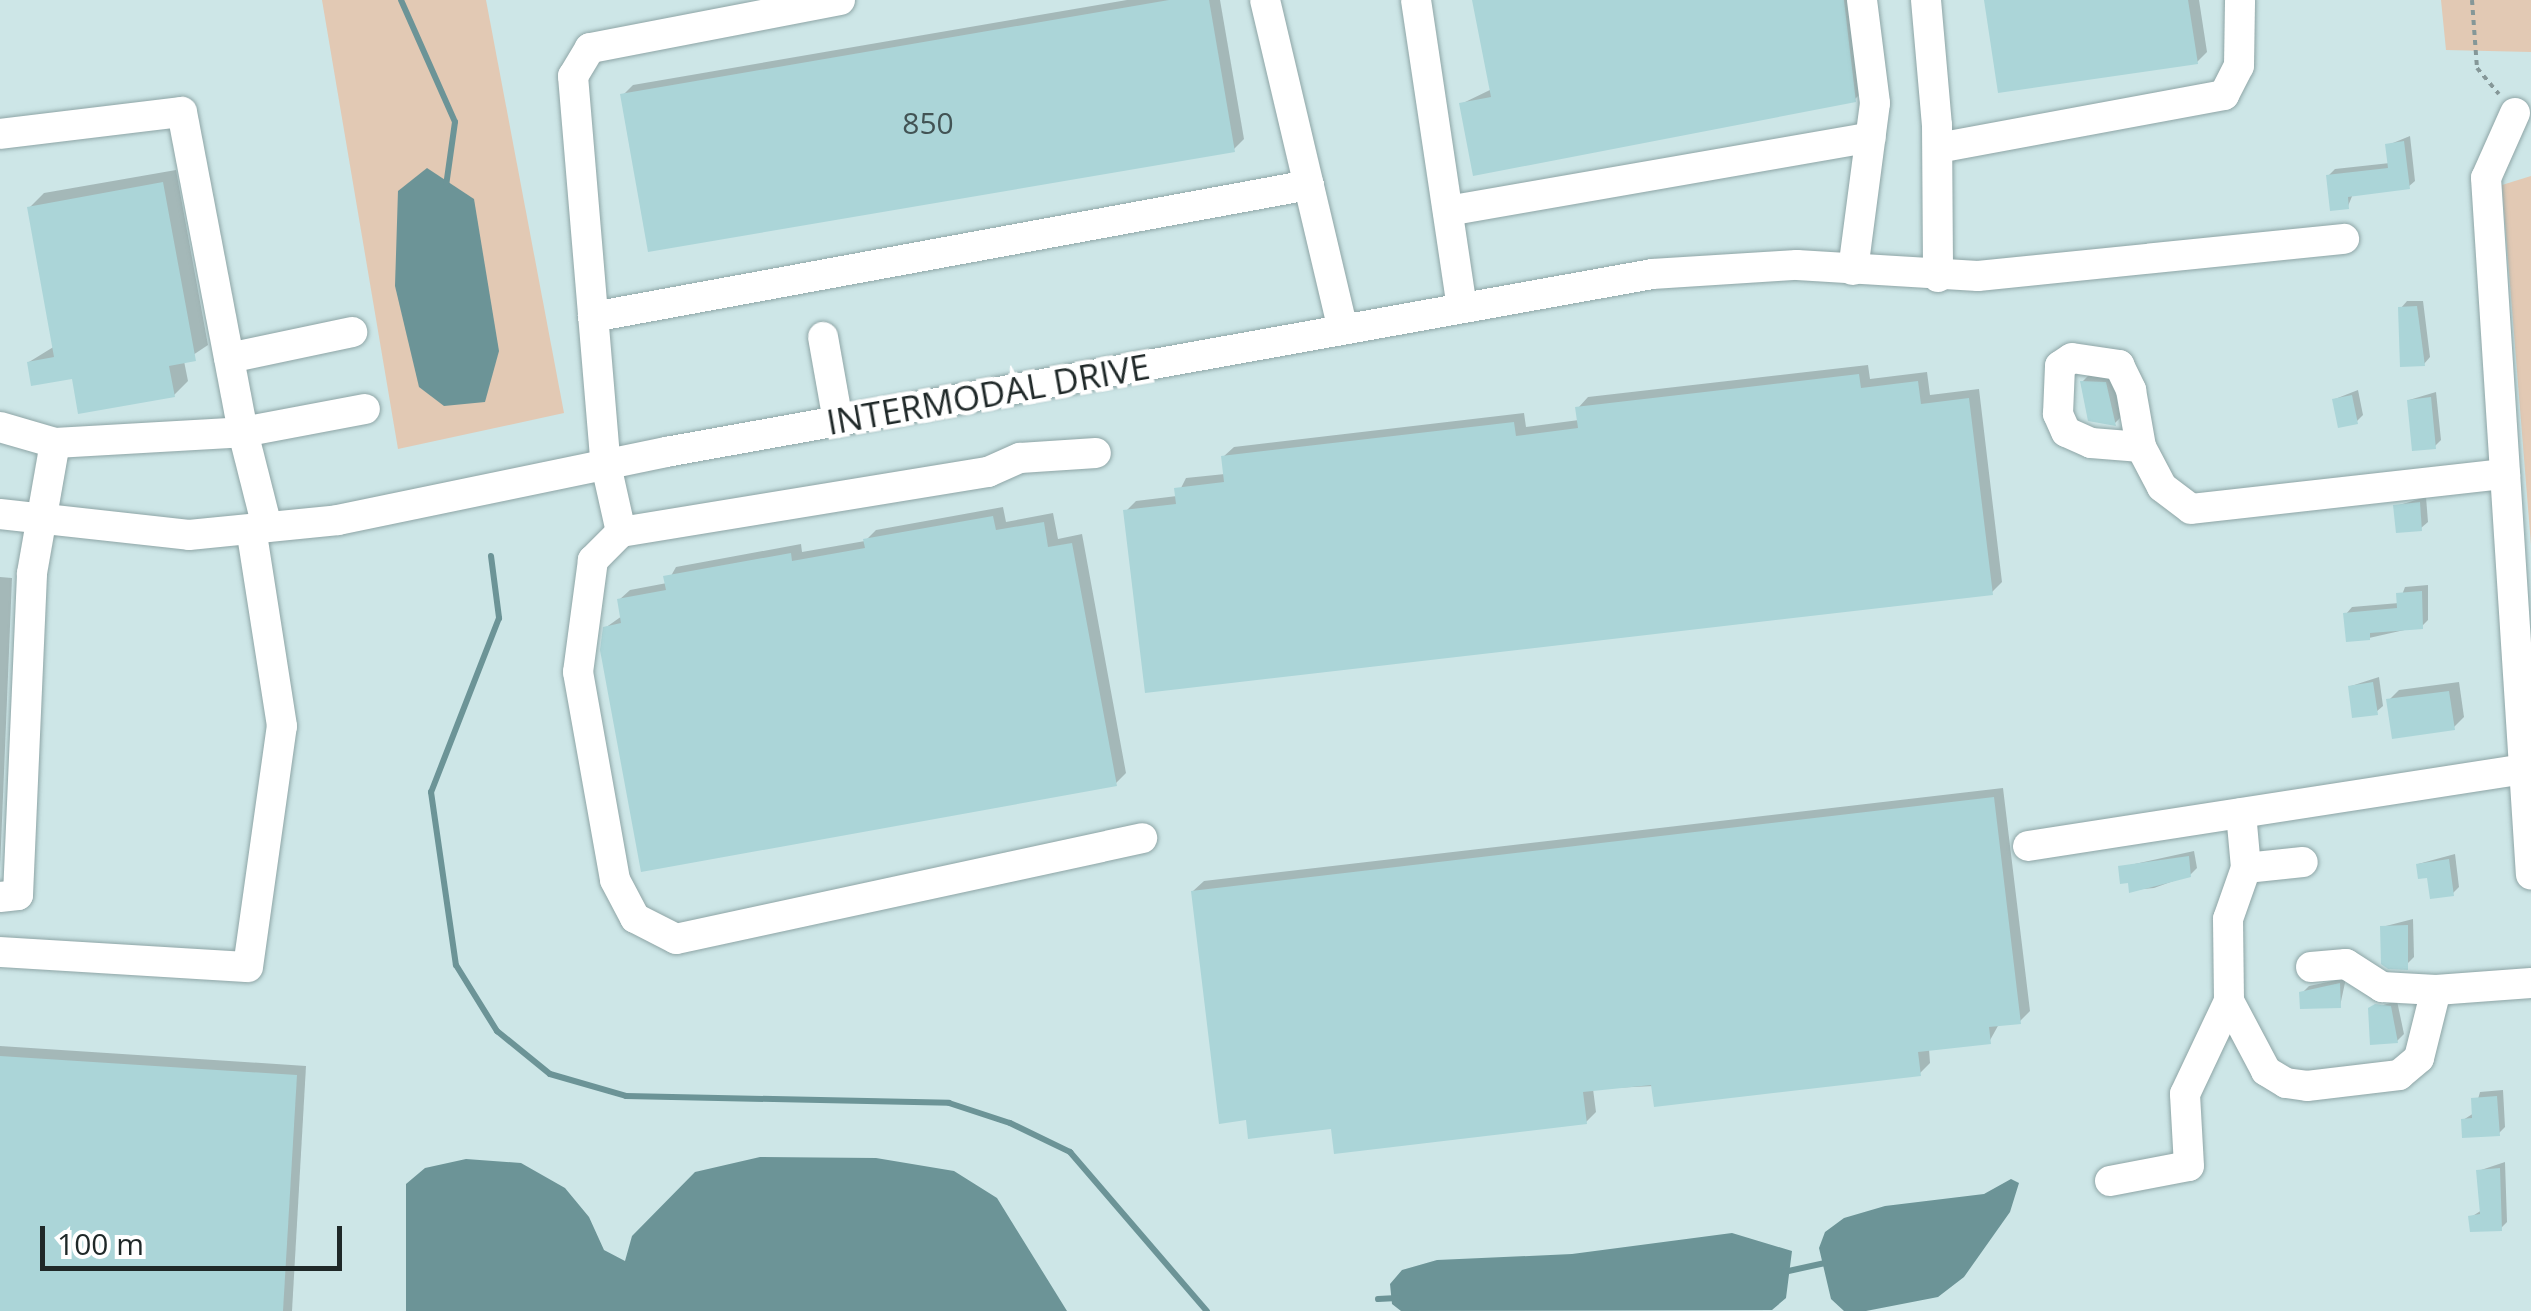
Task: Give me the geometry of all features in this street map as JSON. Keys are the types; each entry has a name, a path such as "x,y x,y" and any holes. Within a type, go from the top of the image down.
{"street":[{"path":"622,532 606,464 573,76 590,48 840,0"},
{"path":"1265,0 1343,330"},
{"path":"1416,0 1462,308"},
{"path":"1853,270 1871,137 1873,62 1862,0"},
{"path":"1926,0 1938,148 1938,278"},
{"path":"1938,148 2224,94 2240,66 2240,0"},
{"path":"0,134 182,112 259,528 282,726 248,967 0,952"},
{"path":"2515,113 2486,178 2531,875"},
{"path":"1448,212 1871,137"},
{"path":"594,317 1309,184"},
{"name":"INTERMODAL DRIVE","path":"0,514 189,536 338,520 606,464 1652,274 1798,265 1938,278 2344,240"},
{"path":"229,358 352,332"},
{"path":"823,337 838,421"},
{"path":"0,427 56,443 243,432 366,409"},
{"path":"0,896 18,895 32,573 56,443"},
{"path":"2141,447 2162,486 2191,509 2506,474"},
{"path":"1096,453 1020,458 988,472 622,532 593,560 578,672 615,880 635,918 676,939 1142,838"},
{"path":"2028,846 2524,769"},
{"path":"2110,1181 2188,1166 2185,1094 2229,1001 2228,919 2246,868 2241,813"},
{"path":"2246,868 2303,862"},
{"path":"2311,967 2346,964 2382,987 2436,990 2531,982"},
{"path":"2229,1001 2266,1070 2286,1083 2308,1086 2399,1075 2419,1058 2436,990"}],"path":[{"path":"2472,0 2476,68 2515,113"}],"shaded area":[{"path":"322,0 486,0 564,413 398,449"},
{"path":"2441,0 2531,0 2531,52 2446,50"},
{"path":"2531,176 2531,545 2502,185"}],"water":[{"path":"427,168 474,199 499,351 485,402 444,406 419,387 395,286 398,191"},
{"path":"760,1157 876,1158 954,1171 997,1198 1067,1311 406,1311 406,1184 425,1168 466,1159 521,1163 565,1188 589,1217 604,1250 625,1261 632,1236 695,1172"},
{"path":"2011,1179 2019,1183 2010,1212 1964,1277 1938,1297 1866,1311 1844,1311 1831,1299 1819,1248 1825,1232 1844,1218 1885,1206 1984,1194"},
{"path":"1732,1233 1792,1251 1786,1298 1772,1310 1401,1311 1392,1304 1390,1284 1402,1270 1437,1260 1572,1254"}],"building":[{"path":"1169,0 1209,0 1235,152 648,252 620,94"},
{"path":"1472,0 1844,0 1856,102 1473,176 1459,103 1491,97"},
{"path":"1984,0 2188,0 2198,64 1998,93"},
{"path":"2404,141 2410,189 2348,197 2349,209 2330,211 2326,175 2388,168 2385,144"},
{"path":"163,182 196,361 169,366 175,397 78,414 72,379 31,386 27,362 54,357 27,207"},
{"path":"2417,306 2425,366 2400,367 2398,307"},
{"path":"1859,374 1861,388 1918,381 1921,404 1969,398 1993,595 1145,693 1123,510 1176,504 1174,488 1224,482 1221,456 1514,422 1516,436 1578,428 1575,407"},
{"path":"2080,381 2106,382 2116,426 2088,421"},
{"path":"2352,395 2358,424 2338,428 2332,399"},
{"path":"2431,397 2436,449 2412,451 2407,400"},
{"path":"2420,502 2422,531 2396,533 2393,505"},
{"path":"993,516 996,530 1044,522 1048,547 1072,543 1117,786 641,872 600,650 603,627 621,623 617,599 666,590 663,576 791,553 792,561 865,548 863,539"},
{"path":"2422,591 2423,629 2370,633 2370,640 2346,642 2343,613 2397,608 2396,593"},
{"path":"2373,682 2378,715 2352,718 2348,686"},
{"path":"2449,691 2455,730 2392,739 2386,699"},
{"path":"1994,797 2021,1024 1989,1027 1991,1044 1918,1052 1921,1076 1654,1107 1651,1085 1583,1092 1587,1124 1334,1154 1331,1129 1248,1139 1246,1120 1219,1124 1191,891"},
{"path":"2189,856 2191,877 2129,893 2128,883 2120,884 2118,866"},
{"path":"2449,859 2454,896 2430,899 2427,878 2418,879 2416,864"},
{"path":"2408,925 2408,970 2388,969 2381,964 2380,926"},
{"path":"2340,983 2341,1008 2300,1009 2299,992"},
{"path":"2375,1004 2391,1006 2398,1043 2370,1045 2368,1008"},
{"path":"0,1056 297,1075 283,1311 0,1311"},
{"path":"2497,1096 2500,1136 2462,1138 2461,1119 2472,1118 2471,1098"},
{"path":"2500,1168 2502,1231 2470,1232 2468,1216 2480,1214 2476,1170"}],"waterway":[{"path":"401,0 455,122 446,186"},
{"path":"491,556 499,618 431,792 456,965 497,1031 550,1074 626,1096 949,1103 1010,1123 1070,1152 1207,1311"},
{"path":"1784,1272 1825,1263"},
{"path":"1378,1299 1397,1298"}]}
